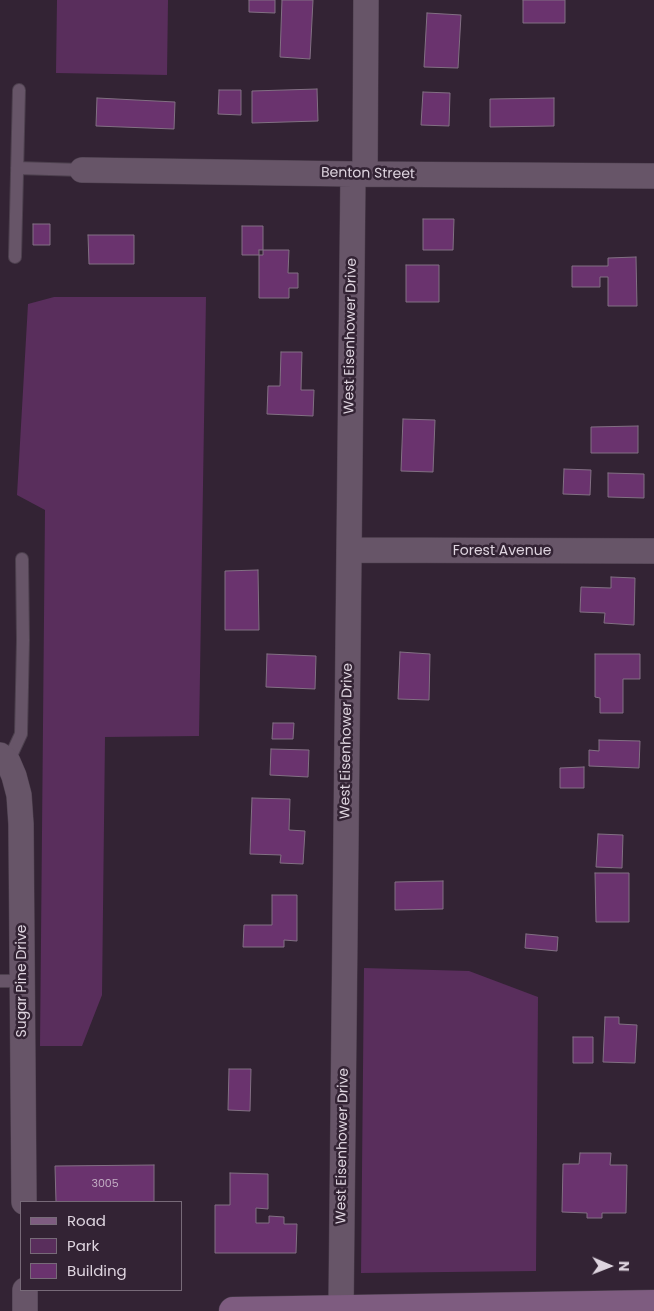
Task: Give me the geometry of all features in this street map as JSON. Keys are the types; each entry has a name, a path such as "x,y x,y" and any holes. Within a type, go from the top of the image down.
{"main road":[{"path":"233,1311 654,1304"}],"street":[{"name":"West Eisenhower Drive","path":"341,1308 349,550 359,174 366,0"},
{"name":"Benton Street","path":"82,170 654,176"},
{"name":"Forest Avenue","path":"349,550 654,551"},
{"name":"Sugar Pine Drive","path":"4,758 14,776 20,795 21,824 11,981 24,1201"},
{"path":"25,1291 25,1311"}],"lane":[{"path":"16,258 19,90"},
{"path":"17,168 82,170"},
{"path":"4,758 21,734 22,559"}],"green space":[{"path":"57,0 168,0 167,75 56,73"},
{"path":"54,297 206,297 199,736 105,737 102,995 82,1046 40,1046 45,510 17,495 28,304"},
{"path":"364,968 469,971 538,997 536,1271 361,1273"}],"building":[{"path":"249,0 275,0 275,13 249,12"},
{"path":"282,0 313,0 310,59 280,57"},
{"path":"523,0 565,0 565,23 523,23"},
{"path":"427,13 461,15 458,68 424,67"},
{"path":"317,89 318,121 252,123 252,91"},
{"path":"219,90 241,90 241,115 218,114"},
{"path":"423,92 450,93 449,126 421,125"},
{"path":"97,98 175,102 174,129 96,126"},
{"path":"554,98 554,126 490,127 490,99"},
{"path":"423,219 454,219 453,250 423,250"},
{"path":"33,224 50,224 50,245 33,245"},
{"path":"242,226 263,226 263,255 242,255"},
{"path":"88,235 134,235 134,264 89,264"},
{"path":"259,250 289,250 288,273 298,273 298,288 289,288 289,298 259,298"},
{"path":"636,257 637,306 608,306 608,277 600,277 600,287 572,287 572,266 608,266 608,258"},
{"path":"406,265 439,265 439,302 406,302"},
{"path":"281,352 302,352 301,390 314,390 313,416 267,414 268,386 280,386"},
{"path":"403,419 435,420 433,472 401,471"},
{"path":"638,426 638,453 591,453 591,427"},
{"path":"564,469 591,470 590,495 563,494"},
{"path":"608,473 644,474 644,498 608,497"},
{"path":"258,570 259,630 225,630 225,571"},
{"path":"611,577 635,578 634,625 604,623 605,613 580,612 581,587 611,588"},
{"path":"400,652 430,654 429,700 398,699"},
{"path":"267,654 316,656 315,689 266,687"},
{"path":"595,654 640,654 640,679 623,679 623,713 600,713 600,698 595,697"},
{"path":"273,723 294,723 293,739 272,739"},
{"path":"599,740 640,741 639,768 589,766 589,750 599,751"},
{"path":"271,749 309,750 308,777 270,775"},
{"path":"584,767 584,788 560,788 560,768"},
{"path":"252,798 290,799 289,830 305,831 303,864 280,863 281,855 250,854"},
{"path":"598,834 623,835 622,868 596,867"},
{"path":"595,873 629,873 629,922 596,922"},
{"path":"443,881 443,909 395,910 395,882"},
{"path":"272,895 297,895 297,941 284,940 284,947 243,947 244,925 272,925"},
{"path":"526,934 558,937 557,951 525,948"},
{"path":"605,1017 619,1017 619,1024 637,1025 635,1063 603,1062"},
{"path":"573,1037 593,1037 593,1063 573,1063"},
{"path":"229,1069 251,1069 250,1111 228,1110"},
{"path":"580,1153 611,1153 610,1165 627,1165 626,1213 602,1213 602,1218 587,1218 587,1213 562,1212 563,1164 579,1164"},
{"path":"154,1165 154,1201 56,1201 55,1166"},
{"path":"230,1173 268,1174 268,1209 256,1208 256,1223 269,1223 269,1216 284,1217 284,1224 297,1224 296,1253 215,1253 215,1205 230,1205"}]}
